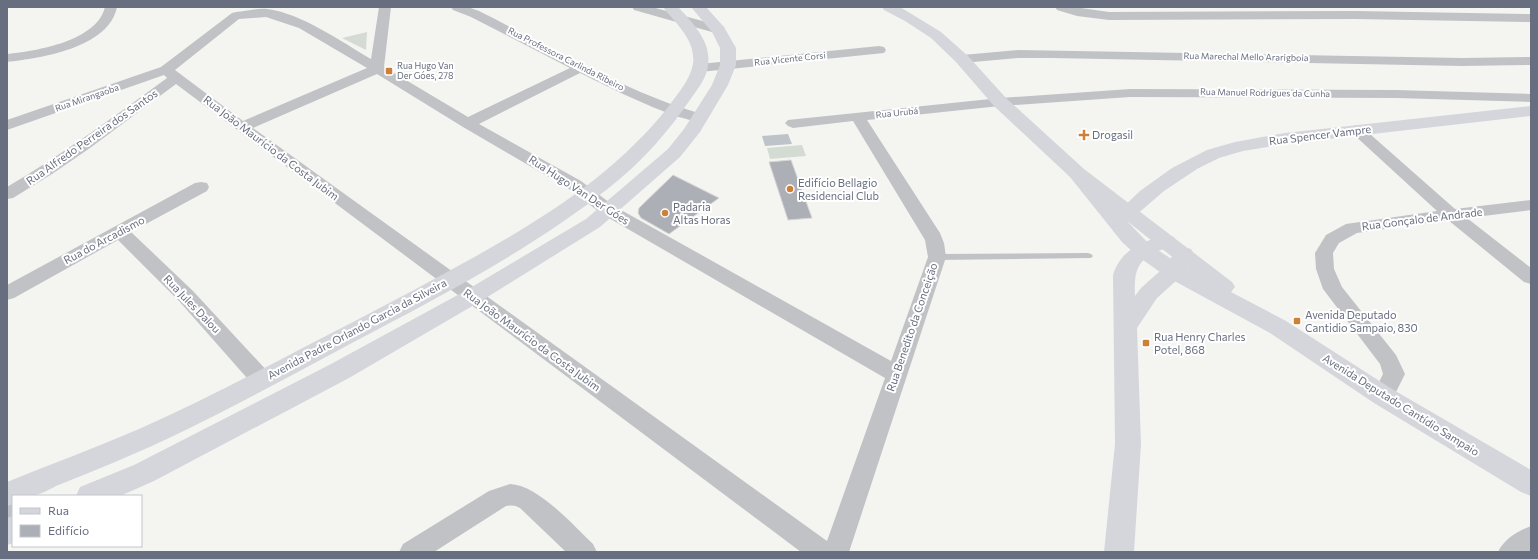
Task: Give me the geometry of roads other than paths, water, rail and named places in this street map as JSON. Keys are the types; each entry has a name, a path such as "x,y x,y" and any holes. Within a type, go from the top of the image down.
{"main road":[{"name":"Avenida Deputado Cantídio Sampaio","path":"889,7 925,27 962,59 1000,102 1077,173 1128,212 1175,256 1273,324 1383,396 1531,484"},
{"path":"92,495 144,473 340,371 473,296 552,249 587,227 608,210 674,153 700,118 720,85 728,65 728,48 719,30 683,11"},
{"name":"Avenida Padre Orlando Garcia da Silveira","path":"7,495 149,435 262,380 400,308 450,280 562,212 587,194 647,144 675,111 695,81 700,68 701,51 683,11"},
{"name":"Rua Spencer Vampre","path":"1128,212 1179,173 1213,154 1238,147 1268,141 1531,111"},
{"name":"Avenida Deputado Cantídio Sampaio","path":"1077,173 1142,250 1175,256"},
{"path":"1119,552 1128,444 1124,294 1125,272 1131,260 1142,250 1156,244 1175,256 1126,326"}],"street":[{"path":"7,58 37,54 87,36 105,22 109,16 111,7"},
{"path":"241,127 377,69 385,7"},
{"name":"Rua Professora Carlinda Ribeiro","path":"457,7 504,28 580,68 675,111"},
{"path":"638,7 683,11 719,30"},
{"path":"1061,7 1077,12 1109,16 1339,15 1531,18"},
{"path":"1109,16 1122,7"},
{"name":"Rua Hugo Van Der Góes","path":"237,12 266,10 303,25 468,124 554,173 587,194 608,210 896,374"},
{"name":"Rua Alfredo Perreira dos Santos","path":"7,194 65,158 141,105 171,74 237,12"},
{"name":"Rua Vicente Corsi","path":"700,68 880,50"},
{"name":"Rua Marechal Mello Ararigboia","path":"962,59 1019,54 1052,54 1531,61"},
{"path":"468,124 480,116 580,68"},
{"name":"Rua Mirangaoba","path":"7,125 171,74"},
{"name":"Rua João Maurício da Costa Jubim","path":"171,74 241,127 821,552"},
{"name":"Rua Manuel Rodrigues da Cunha","path":"1000,102 1138,92 1404,94 1531,98"},
{"name":"Rua Urubá","path":"793,123 1000,102"},
{"path":"675,111 700,118"},
{"name":"Rua Benedito da Conceição","path":"836,552 937,257 935,240 857,116"},
{"path":"1358,130 1452,215 1531,278"},
{"name":"Rua do Arcadismo","path":"7,293 201,187"},
{"name":"Rua Gonçalo de Andrade","path":"1383,396 1394,374 1389,361 1333,289 1325,269 1324,253 1332,239 1352,228 1531,205"},
{"name":"Rua Jules Dalou","path":"118,233 126,237 186,296 262,380"},
{"path":"412,552 498,498 504,495 514,494 529,501 584,552"},
{"path":"7,495 12,512"},
{"path":"1510,552 1531,537"}],"lane":[{"path":"937,257 1088,256"}],"place":[{"name":"Rua Hugo Van Der Góes, 278","path":"389,71"},
{"name":"Drogasil","path":"1084,135"},
{"name":"Edifício Bellagio Residencial Club","path":"790,189"},
{"name":"Padaria Altas Horas","path":"665,213"},
{"name":"Avenida Deputado Cantidio Sampaio, 830","path":"1297,321"},
{"name":"Rua Henry Charles Potel, 868","path":"1146,343"}]}
